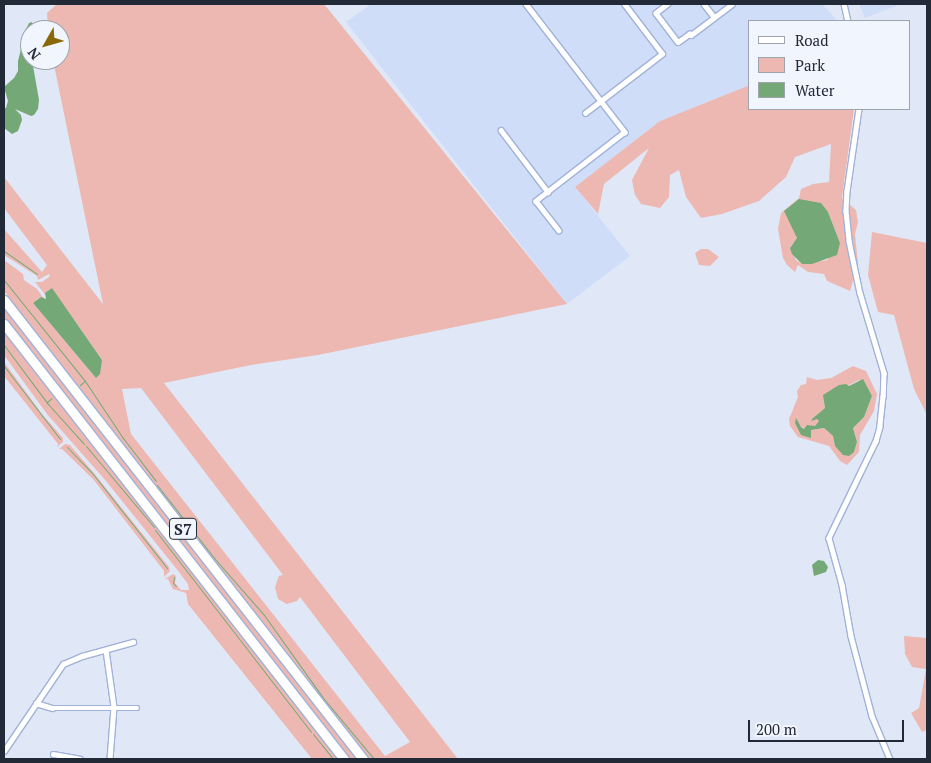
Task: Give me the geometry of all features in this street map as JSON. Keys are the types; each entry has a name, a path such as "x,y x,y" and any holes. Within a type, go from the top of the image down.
{"highway":[{"name":"S7","path":"4,300 363,759"},
{"name":"S7","path":"4,324 344,759"}],"street":[{"path":"526,4 625,132 536,201 559,230"},
{"path":"585,113 662,54 624,4"},
{"path":"668,4 656,13 678,42 732,4"},
{"path":"704,4 714,17"},
{"path":"844,4 848,20"},
{"path":"859,110 846,210 849,241 860,294 884,373 883,396 880,427 876,441 829,538 842,585 851,636 872,716 890,759"},
{"path":"501,130 548,192"},
{"path":"4,751 63,664 82,656 133,642"},
{"path":"106,650 114,707 110,759"},
{"path":"36,703 52,708 137,708"},
{"path":"53,754 80,759"}],"shaded area":[{"path":"371,4 822,4 836,19 748,20 748,86 660,121 575,187 630,256 567,304 346,22"},
{"path":"859,4 901,4 865,18"}],"green space":[{"path":"57,4 324,4 567,304 318,355 251,365 164,383 458,759 369,759 4,291 4,260 23,274 24,280 37,289 45,300 41,297 33,303 96,378 102,360 72,317 48,298 35,282 42,282 50,276 49,274 38,280 37,276 4,255 4,229 42,272 47,265 4,208 4,177 103,304 55,70 70,70 70,20 47,20 47,13","holes":["141,388 283,575 279,576 275,587 278,599 287,604 297,601 300,597 410,742 385,756 131,434 122,389"]},
{"path":"748,86 748,110 854,110 842,198 856,210 858,222 855,234 858,264 850,291 827,281 824,274 808,272 798,265 795,272 787,265 783,258 778,229 781,213 799,198 801,189 813,184 829,182 831,144 795,157 786,177 759,201 722,214 701,218 686,197 679,170 670,175 669,197 660,208 641,204 635,195 632,180 649,148 604,184 598,214 575,187 660,121","holes":["828,212 840,243 827,260 802,264 796,260 790,247 797,239 795,230"]},
{"path":"872,232 927,243 927,415 914,389 894,315 878,312 868,275"},
{"path":"701,249 708,249 719,257 710,266 699,265 695,253"},
{"path":"4,304 359,759 348,759 4,318"},
{"path":"4,331 338,759 312,759 188,604 186,593 173,589 168,579 165,579 173,574 176,576 175,583 181,590 189,590 188,584 179,572 106,481 47,414 4,355"},
{"path":"4,362 42,414 63,438 63,442 57,447 58,444 4,376"},
{"path":"853,366 866,371 877,394 874,411 860,435 859,452 847,465 840,461 829,446 798,437 790,426 789,419 798,397 797,391 801,385 806,384 807,377 817,380 831,378","holes":["859,380 872,396 864,417 853,428 857,442 854,452 835,446 833,436 824,428 811,430 810,434 795,423 805,429 815,426 819,421 813,418 825,408 824,398"]},
{"path":"65,444 70,445 93,472 169,567 170,571 164,577 164,571 93,479 62,449 59,449"},
{"path":"904,636 927,638 927,730 922,732 911,713 919,708 926,669 912,667 905,654"}],"water":[{"path":"20,53 20,70 34,70 39,100 38,109 34,115 31,116 15,109 21,115 22,120 18,131 12,134 4,128 4,108 6,108 8,101 4,87 14,78 18,71"},
{"path":"799,199 821,203 828,212 840,243 837,255 812,264 802,264 792,254 790,248 797,238 784,211"},
{"path":"52,288 102,360 100,374 96,378 33,303 41,297 46,299 45,293"},
{"path":"863,379 872,396 864,417 853,428 857,442 854,452 849,456 843,455 835,446 833,436 824,428 811,430 811,438 801,435 795,423 796,418 804,429 807,425 815,426 819,421 817,419 811,421 825,408 823,395 839,385 846,384 849,386"},
{"path":"818,560 824,561 828,567 826,572 814,576 812,565"}],"waterway":[{"path":"4,251 37,274"},
{"path":"4,280 85,381 123,438 156,481"},
{"path":"4,345 48,404 84,444"},
{"path":"4,366 60,439"},
{"path":"80,385 85,381"},
{"path":"47,402 52,398"},
{"path":"86,446 154,527"},
{"path":"67,447 93,474 167,568"},
{"path":"157,485 215,559 264,615 324,699 374,759"},
{"path":"155,530 311,732"},
{"path":"174,577 173,583 176,586"},
{"path":"313,734 333,759"}]}
